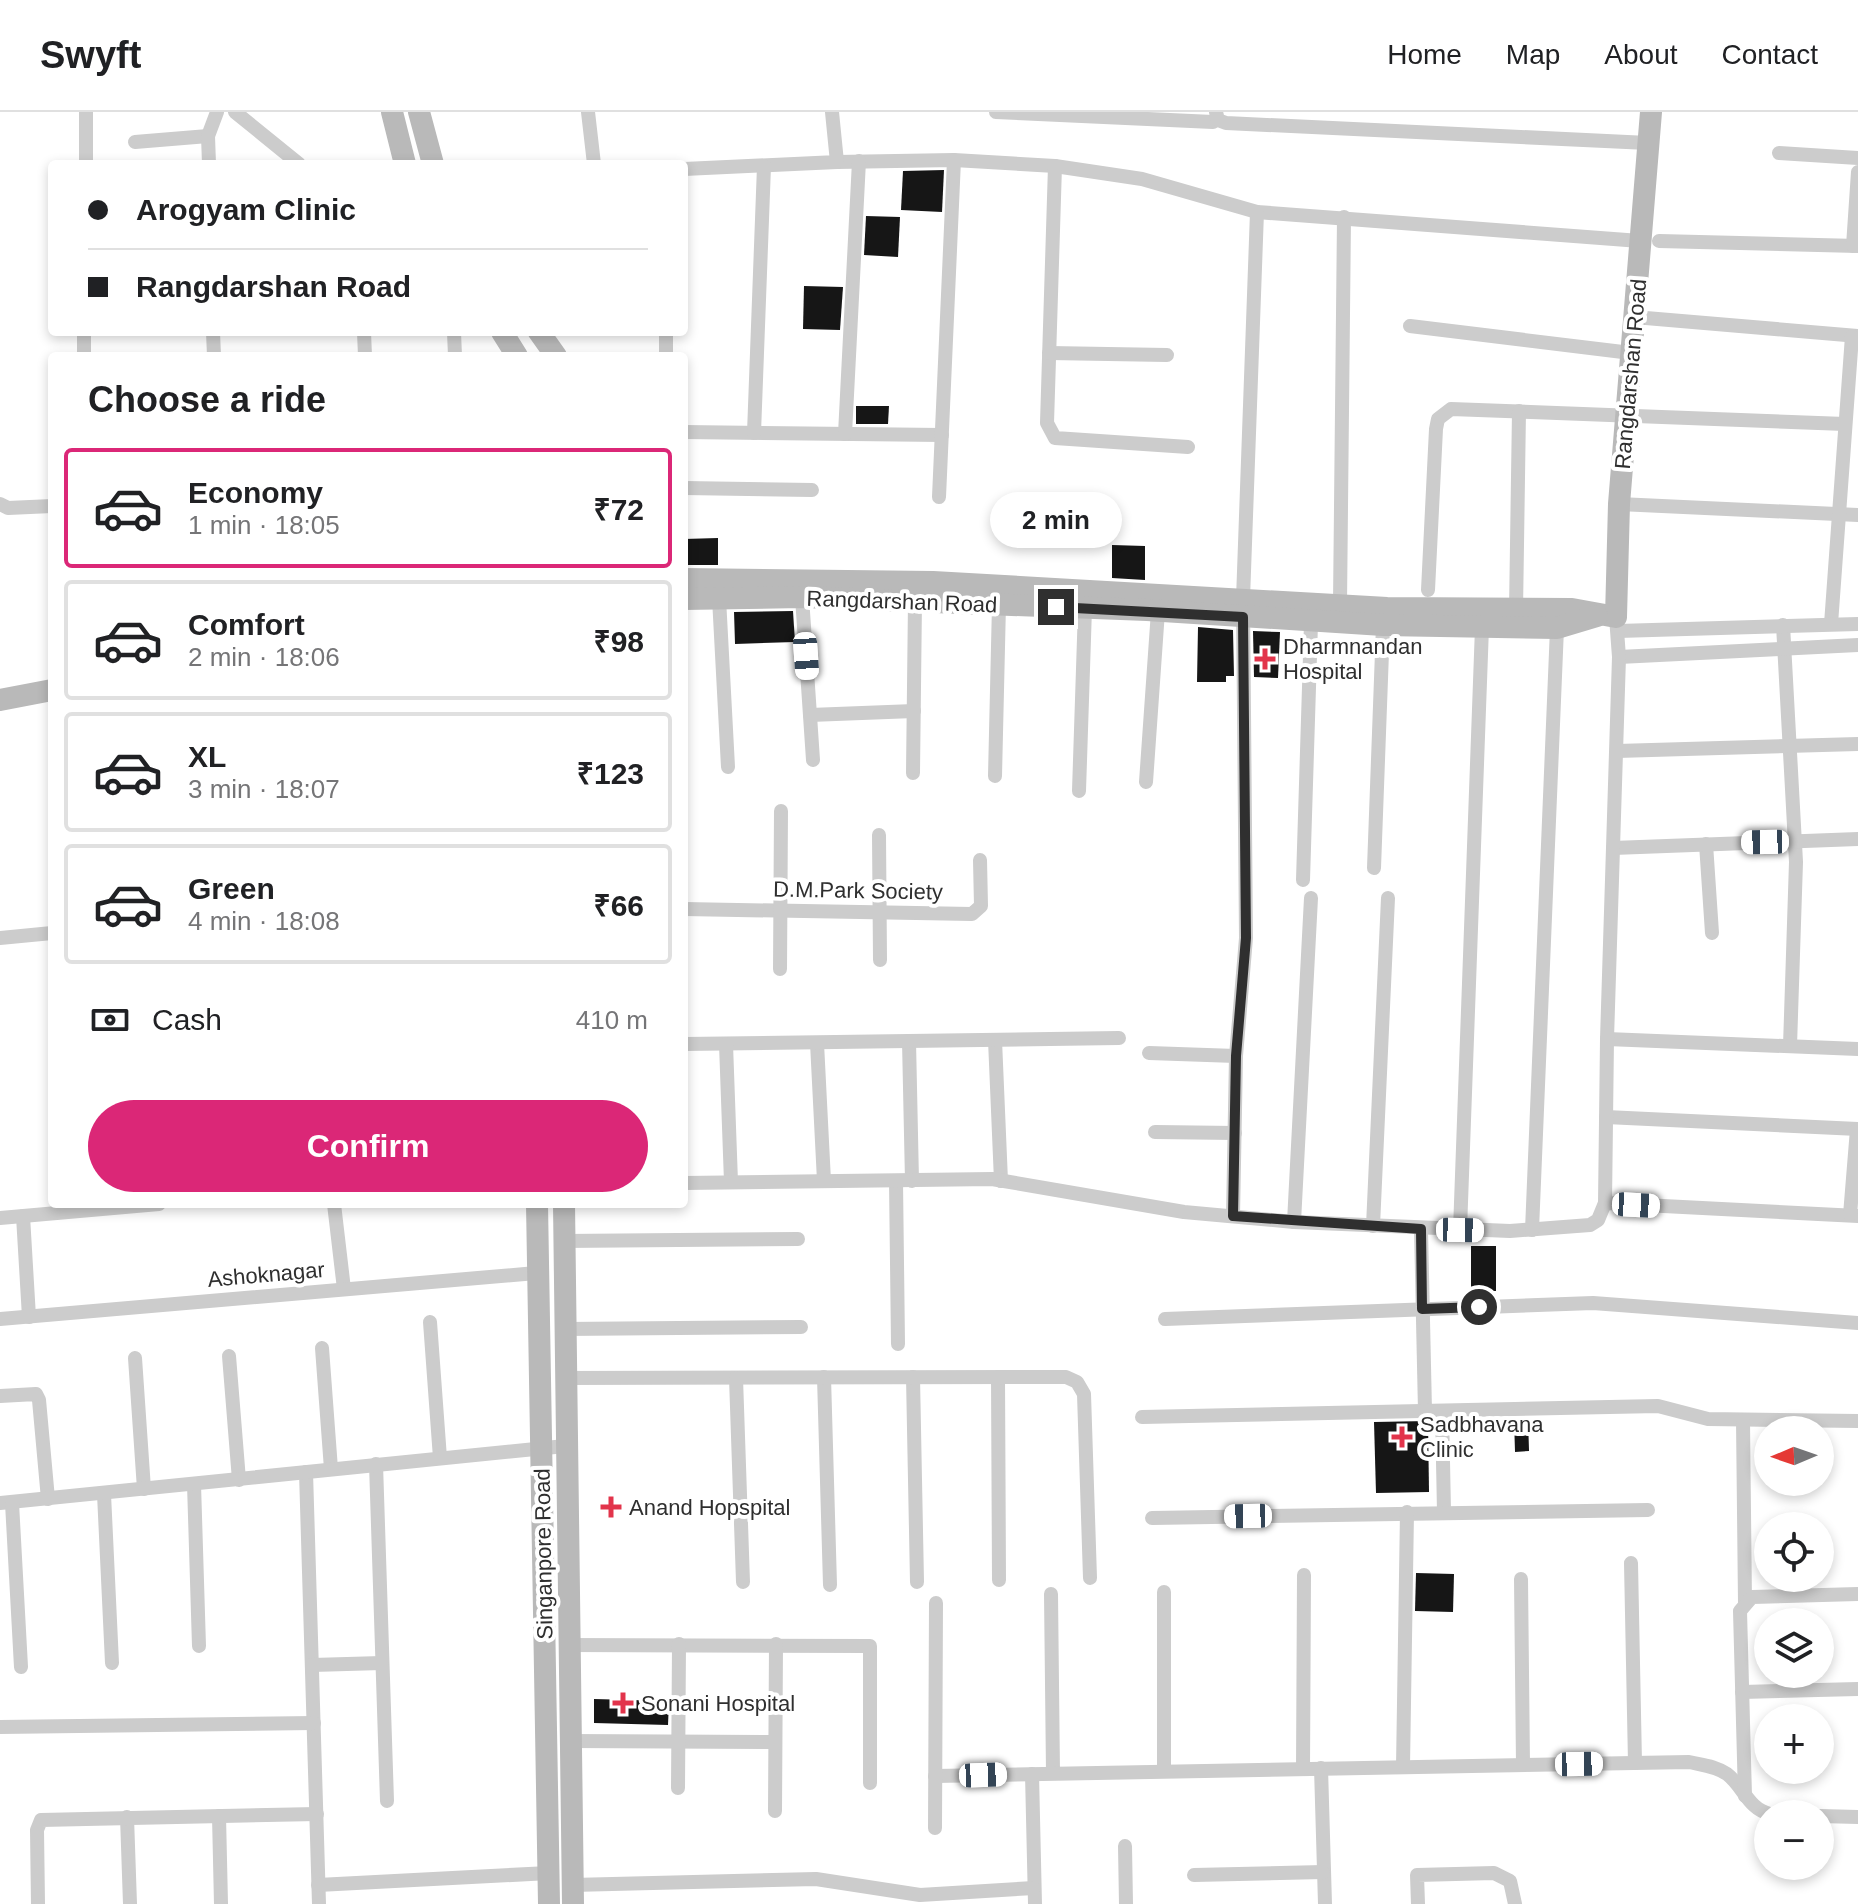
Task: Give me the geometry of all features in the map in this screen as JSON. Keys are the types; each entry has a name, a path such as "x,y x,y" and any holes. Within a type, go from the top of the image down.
{"street":[{"path":"86,112 86,160"},
{"path":"209,160 208,136 217,112"},
{"path":"235,112 294,160"},
{"path":"392,112 404,160"},
{"path":"419,112 432,160"},
{"path":"588,112 594,160"},
{"path":"832,112 837,162"},
{"path":"996,112 1214,117 1226,123 1648,143"},
{"name":"Rangdarshan Road","path":"1610,621 1634,317 1650,241 1648,143 1651,112"},
{"path":"135,142 208,136"},
{"path":"1779,153 1858,158"},
{"path":"939,497 954,160"},
{"path":"688,169 954,160 1055,166 1142,179 1257,212 1650,241 1855,246 1858,172"},
{"path":"845,434 859,161"},
{"path":"754,433 764,166"},
{"path":"1055,166 1047,423 1055,438 1188,447"},
{"path":"1233,1216 1236,1056 1246,938 1243,608 1257,212"},
{"path":"1340,604 1344,217"},
{"path":"1634,317 1855,336 1845,424 1850,449 1838,514 1831,624"},
{"path":"1410,326 1631,353"},
{"path":"1049,353 1167,355"},
{"path":"1428,590 1438,419 1451,409 1626,413 1845,424"},
{"path":"1516,611 1519,411"},
{"path":"688,432 942,435"},
{"path":"688,488 812,490"},
{"path":"0,504 8,508 48,506"},
{"path":"1619,504 1858,515"},
{"name":"Rangdarshan Road","path":"688,579 933,582 1243,608 1311,623 1557,628 1610,621"},
{"path":"802,597 813,760"},
{"name":"Rangdarshan Road","path":"688,599 802,597 1158,611 1340,604 1516,611 1572,609 1610,621"},
{"path":"719,598 728,767"},
{"path":"913,773 915,601"},
{"path":"995,776 999,604"},
{"path":"1079,791 1085,608"},
{"path":"1146,782 1158,611"},
{"path":"688,1183 1001,1181 1184,1212 1294,1222 1460,1230 1532,1230 1590,1225 1598,1220 1605,1203 1619,657 1610,621 1858,624"},
{"path":"1303,880 1311,623"},
{"path":"1374,868 1383,625"},
{"path":"1783,625 1795,841 1790,1046"},
{"path":"1460,1230 1482,627"},
{"path":"1532,1230 1557,628"},
{"path":"1619,657 1858,645"},
{"path":"0,700 48,691"},
{"path":"810,715 914,711"},
{"path":"1617,751 1858,744"},
{"path":"780,969 781,811"},
{"path":"879,835 880,960"},
{"path":"1613,848 1858,839"},
{"path":"1706,844 1712,933"},
{"name":"D.M.Park Society","path":"688,909 977,912 981,906 980,860"},
{"path":"1294,1222 1311,898"},
{"path":"1373,1226 1388,898"},
{"path":"0,938 48,933"},
{"path":"688,1044 1119,1038"},
{"path":"1607,1039 1858,1049"},
{"path":"995,1040 1001,1181"},
{"path":"909,1041 912,1181"},
{"path":"817,1043 824,1181"},
{"path":"726,1044 731,1182"},
{"path":"1149,1053 1236,1056"},
{"path":"1605,1203 1854,1216 1858,1129 1606,1117"},
{"path":"1155,1132 1235,1133"},
{"path":"896,1181 898,1344"},
{"path":"0,1218 114,1208"},
{"path":"334,1208 344,1289"},
{"name":"Singanpore Road","path":"537,1208 549,1904"},
{"name":"Singanpore Road","path":"564,1208 572,1894"},
{"path":"23,1216 29,1317"},
{"path":"1421,1229 1425,1411"},
{"path":"563,1241 798,1239"},
{"name":"Ashoknagar","path":"0,1319 536,1273"},
{"path":"1165,1319 1593,1303 1858,1323"},
{"path":"430,1322 440,1458"},
{"path":"564,1329 801,1327"},
{"path":"322,1348 331,1469"},
{"path":"229,1356 239,1480"},
{"path":"135,1358 144,1489"},
{"path":"824,1377 830,1585"},
{"path":"913,1377 917,1582"},
{"path":"998,1377 999,1580"},
{"path":"564,1378 1066,1377 1077,1382 1084,1394 1090,1578"},
{"path":"736,1378 743,1582"},
{"path":"0,1396 28,1393 36,1394 39,1400 48,1499"},
{"path":"1142,1417 1658,1406 1708,1419 1858,1421"},
{"path":"1442,1411 1444,1512"},
{"path":"1743,1420 1745,1603"},
{"path":"21,1667 6,1503 565,1446"},
{"path":"376,1464 387,1801"},
{"path":"306,1472 319,1904"},
{"path":"194,1484 199,1646"},
{"path":"104,1494 112,1663"},
{"path":"1152,1518 1648,1510"},
{"path":"1403,1767 1407,1512"},
{"path":"1631,1563 1635,1763"},
{"path":"1303,1769 1304,1575"},
{"path":"1521,1579 1523,1765"},
{"path":"1164,1592 1164,1771"},
{"path":"1051,1594 1053,1773"},
{"path":"1745,1796 1740,1611 1752,1597 1858,1594"},
{"path":"935,1828 936,1603"},
{"path":"678,1788 679,1644"},
{"path":"775,1811 776,1644"},
{"path":"568,1645 870,1646 870,1783"},
{"path":"312,1665 382,1663"},
{"path":"1742,1692 1858,1689"},
{"path":"0,1727 314,1723"},
{"path":"569,1741 775,1742"},
{"path":"935,1776 1689,1762 1717,1768 1730,1776 1754,1807"},
{"path":"1321,1768 1325,1904"},
{"path":"1032,1774 1035,1904"},
{"path":"38,1904 37,1830 41,1820 317,1814"},
{"path":"219,1816 221,1904"},
{"path":"1834,1816 1858,1817"},
{"path":"127,1817 130,1904"},
{"path":"1125,1846 1126,1904"},
{"path":"1194,1875 1323,1872"},
{"path":"318,1885 549,1873"},
{"path":"1418,1904 1417,1875 1494,1873 1510,1881 1515,1904"},
{"path":"572,1894 816,1879 920,1895 1034,1888"}],"building":[{"path":"944,170 942,212 901,210 903,171"},
{"path":"866,216 900,217 898,257 864,255"},
{"path":"804,286 843,287 840,330 803,329"},
{"path":"856,406 889,406 888,424 856,424"},
{"path":"718,538 718,565 688,565 688,539"},
{"path":"1112,545 1145,546 1145,580 1112,578"},
{"path":"793,611 795,642 735,644 734,612"},
{"path":"1198,627 1233,630 1234,676 1226,676 1226,682 1197,682"},
{"path":"1253,631 1280,632 1278,678 1254,677"},
{"path":"1471,1246 1496,1246 1496,1291 1471,1291"},
{"path":"1514,1419 1528,1419 1529,1451 1515,1452"},
{"path":"1428,1421 1429,1492 1376,1493 1374,1422"},
{"path":"1416,1573 1454,1574 1453,1612 1415,1611"},
{"path":"594,1699 669,1701 668,1725 594,1723"}],"place":[{"name":"Dharmnandan Hospital","path":"1265,659"},
{"name":"Sadbhavana Clinic","path":"1402,1437"},
{"name":"Anand Hopspital","path":"611,1507"},
{"name":"Sonani Hospital","path":"623,1703"}],"route":[{"path":"1056,607 1243,617 1246,938 1236,1056 1233,1216 1421,1229 1422,1309 1479,1307"}]}
